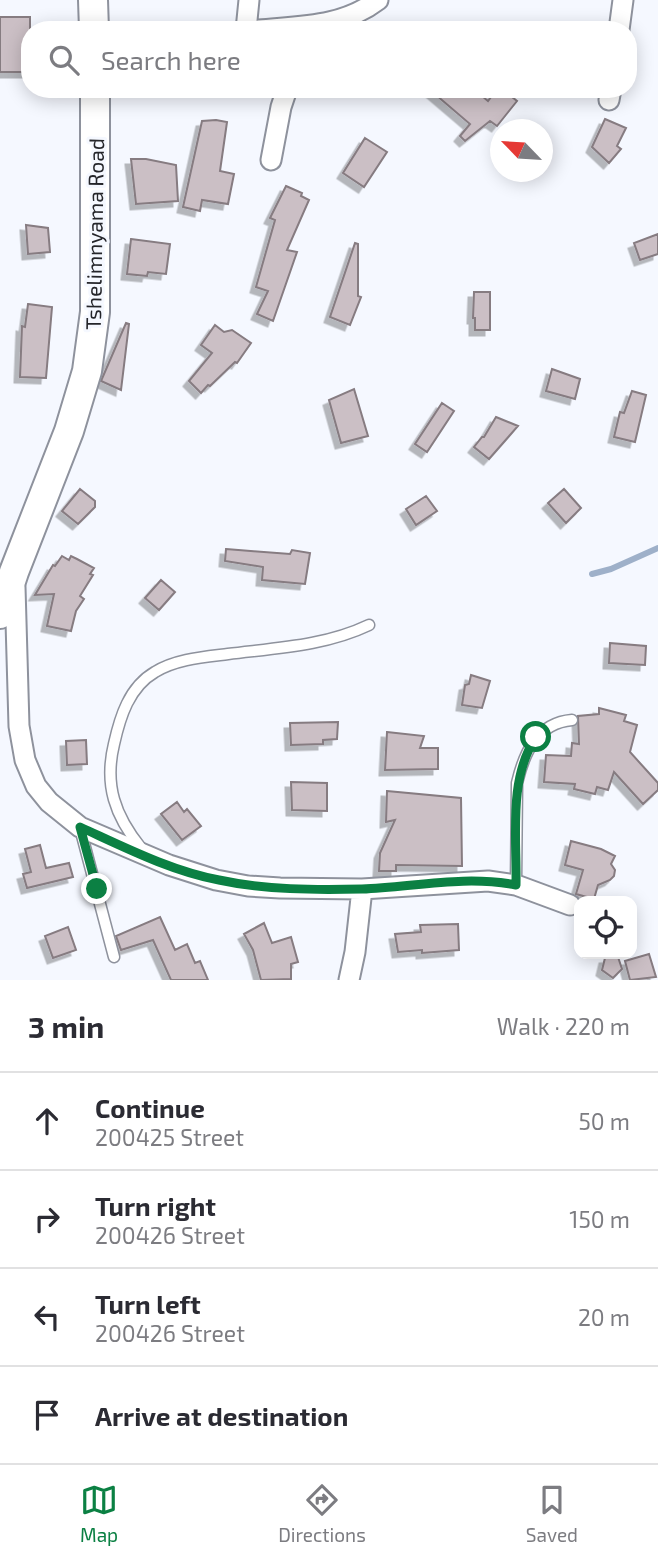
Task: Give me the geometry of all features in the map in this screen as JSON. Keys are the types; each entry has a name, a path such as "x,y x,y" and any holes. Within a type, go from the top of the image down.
{"street":[{"path":"93,0 94,21"},
{"path":"247,21 249,0"},
{"path":"338,21 356,15 378,0"},
{"path":"620,21 623,0"},
{"name":"Tshelimnyama Road","path":"0,614 69,431 87,371 95,312 95,98"},
{"path":"271,160 284,98"},
{"path":"14,572 19,726 25,760 36,786 49,802 80,827 207,877 248,886 362,889 488,881 516,885 570,905"},
{"path":"349,980 359,926 362,889"}],"lane":[{"path":"149,856 125,829 112,796 109,771 122,713 134,691 154,672 180,661 316,643 349,635 369,625"},
{"path":"516,885 517,783 521,767 530,746 544,730 559,721 572,720"},
{"path":"80,827 114,957"}],"building":[{"path":"0,17 30,17 30,21 21,21 21,72 0,72"},
{"path":"440,98 484,98 488,101 490,98 513,98 517,101 503,119 490,119 465,141 460,136 470,124"},
{"path":"605,119 626,128 617,146 621,149 609,163 592,147"},
{"path":"202,121 227,122 220,171 234,174 228,204 202,200 200,211 183,207"},
{"path":"365,138 387,152 364,187 343,173"},
{"path":"131,159 176,165 178,201 136,204"},
{"path":"286,186 302,193 301,196 309,200 287,250 297,252 273,321 257,314 268,291 256,287 275,220 270,218"},
{"path":"26,225 48,228 50,252 28,254"},
{"path":"658,234 658,254 640,260 634,243"},
{"path":"131,239 170,244 166,274 127,274"},
{"path":"355,243 358,244 358,296 361,297 350,325 330,317"},
{"path":"474,292 490,292 490,330 475,330"},
{"path":"28,304 52,307 46,378 20,377 22,326 25,327"},
{"path":"126,323 129,324 121,390 101,381"},
{"path":"215,325 224,332 232,330 251,343 237,363 201,393 189,381 212,353 201,345"},
{"path":"552,369 580,379 575,399 546,391"},
{"path":"354,389 368,436 341,443 329,400"},
{"path":"632,391 646,395 635,442 614,437 620,412 624,413"},
{"path":"442,403 454,411 427,452 415,444"},
{"path":"496,417 518,426 489,459 474,447 484,437"},
{"path":"80,489 95,501 95,507 78,524 62,511"},
{"path":"564,489 581,508 566,523 548,503"},
{"path":"426,496 437,511 416,525 406,509"},
{"path":"226,549 290,554 292,550 310,553 305,584 262,580 263,567 225,561"},
{"path":"62,556 69,560 71,556 94,568 90,574 93,575 80,596 84,599 76,611 71,631 47,626 54,594 35,595 53,565 55,566"},
{"path":"161,580 175,592 159,610 145,598"},
{"path":"610,643 646,646 645,665 609,663"},
{"path":"471,675 490,681 482,708 462,705 465,685 469,684"},
{"path":"599,708 626,715 624,721 637,725 630,752 658,783 658,790 643,804 614,772 608,790 597,787 595,794 574,789 575,784 544,782 546,755 571,756 572,743 579,744 578,716 599,714"},
{"path":"338,722 337,739 323,740 323,744 291,745 290,723"},
{"path":"387,732 424,736 420,748 438,748 438,769 385,770"},
{"path":"86,740 87,764 67,765 66,741"},
{"path":"291,782 327,783 327,811 292,810"},
{"path":"387,791 461,798 462,866 396,865 396,871 379,871 380,853 395,820 386,822"},
{"path":"177,802 184,812 187,809 201,826 182,840 161,814"},
{"path":"571,841 601,849 615,856 611,864 615,870 614,876 598,885 595,896 576,894 583,870 565,865"},
{"path":"40,845 46,868 69,863 73,877 27,888 23,874 31,872 25,849"},
{"path":"160,917 175,950 187,944 195,963 200,961 208,980 171,980 153,940 121,950 116,936"},
{"path":"264,923 272,943 291,937 298,962 291,964 291,979 261,980 253,950 244,934"},
{"path":"458,924 459,950 398,952 395,934 421,932 420,925"},
{"path":"68,927 76,950 53,958 45,936"},
{"path":"649,954 656,977 630,980 625,961"},
{"path":"605,959 619,959 622,969 613,978 602,970"}],"waterway":[{"path":"592,574 611,569 658,548"}],"route":[{"path":"97,889 80,827 169,865 216,880 248,886 362,889 488,881 516,885 517,783 525,757 536,737"}]}
